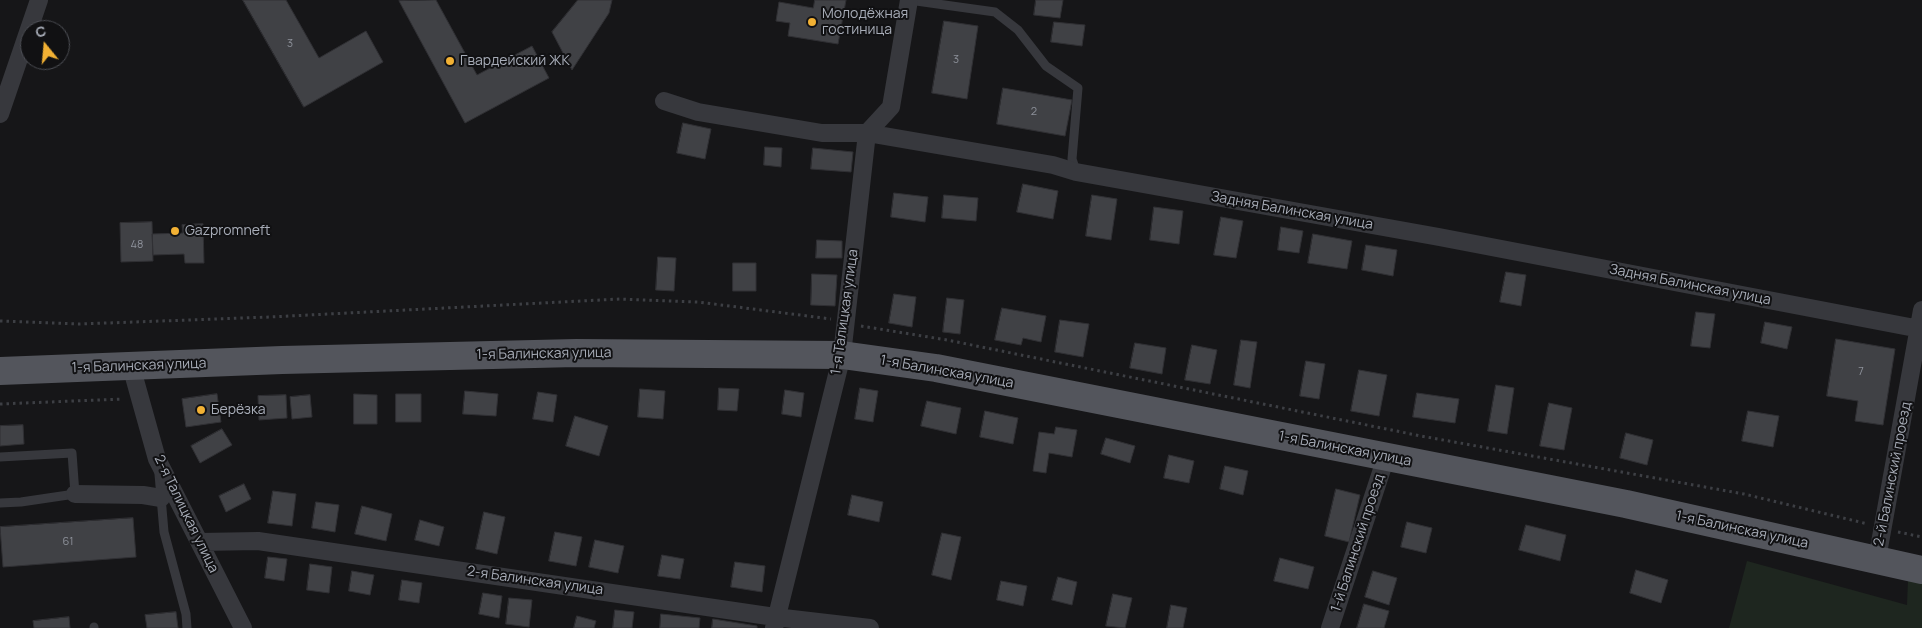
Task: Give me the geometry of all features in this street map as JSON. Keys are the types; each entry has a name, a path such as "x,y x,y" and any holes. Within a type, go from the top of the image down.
{"main road":[{"name":"1-я Балинская улица","path":"0,370 135,379 282,360 576,353 842,355 936,368 1626,504 1922,570"}],"street":[{"path":"2,104 39,0"},
{"path":"868,133 892,108 909,0"},
{"name":"Задняя Балинская улица","path":"664,101 698,112 822,133 868,133 1053,165 1076,172 1439,237 1920,339"},
{"name":"1-я Талицкая улица","path":"774,622 842,355 868,133"},
{"name":"2-й Балинский проезд","path":"1877,559 1920,339 1922,310"},
{"name":"2-я Талицкая улица","path":"135,379 157,459 243,628"},
{"name":"1-й Балинский проезд","path":"1330,628 1386,457"},
{"path":"75,494 116,494 161,498"},
{"name":"2-я Балинская улица","path":"200,542 258,541 774,622 870,628"}],"lane":[{"path":"909,0 995,12 1018,30 1046,66 1078,88 1072,159 1076,172"},
{"path":"0,457 72,453 75,494 21,502 0,503"},
{"path":"157,459 164,532 186,614 187,628"}],"path":[{"path":"0,321 80,324 230,319 620,299 698,302 822,317 947,340 1421,436 1744,494 1854,521"},
{"path":"0,404 121,400 135,379"}],"shaded area":[{"path":"1747,561 1907,605 1908,580 1922,582 1922,628 1729,628"}],"building":[{"path":"243,0 286,0 319,58 366,31 383,62 304,107"},
{"name":"Гвардейский ЖК","path":"436,0 477,75 532,46 549,78 465,123 399,1"},
{"name":"Гвардейский ЖК","path":"578,0 612,0 609,13 572,70 552,32"},
{"name":"Молодёжная гостиница","path":"815,0 846,0 838,44 788,36 790,23 776,21 779,2 813,8"},
{"path":"1036,0 1063,0 1060,18 1034,15"},
{"path":"944,21 978,26 967,99 932,93"},
{"path":"1054,22 1085,25 1082,46 1051,42"},
{"path":"1003,88 1072,100 1065,136 997,124"},
{"path":"683,123 711,129 705,159 677,153"},
{"path":"765,147 782,148 781,167 764,165"},
{"path":"813,148 853,152 851,172 811,169"},
{"path":"1023,184 1058,191 1053,219 1017,212"},
{"path":"894,193 928,197 925,222 891,217"},
{"path":"944,195 978,198 976,221 942,218"},
{"path":"1092,195 1117,199 1111,240 1086,236"},
{"path":"1154,207 1183,211 1179,244 1150,240"},
{"path":"1221,217 1243,221 1236,258 1214,255"},
{"path":"152,222 153,261 121,262 120,223"},
{"path":"203,224 204,263 185,263 184,254 153,255 152,234 183,233 182,225"},
{"path":"1281,227 1303,231 1299,253 1278,250"},
{"path":"1313,234 1352,241 1347,269 1308,263"},
{"path":"817,240 842,241 842,258 816,258"},
{"path":"1366,245 1397,250 1393,276 1362,270"},
{"path":"658,257 676,258 674,291 656,290"},
{"path":"733,263 756,263 756,291 733,291"},
{"path":"1506,272 1526,275 1521,306 1500,302"},
{"path":"812,274 837,275 835,306 811,305"},
{"path":"894,294 916,297 912,327 889,323"},
{"path":"947,298 964,300 960,334 943,332"},
{"path":"1002,308 1046,316 1041,342 1023,338 1021,345 995,340"},
{"path":"1696,312 1715,314 1710,348 1691,346"},
{"path":"1060,320 1089,324 1083,357 1055,352"},
{"path":"1765,322 1792,327 1787,349 1761,343"},
{"path":"1836,339 1895,349 1883,425 1855,421 1858,401 1827,396"},
{"path":"1241,340 1257,342 1250,388 1234,385"},
{"path":"1135,343 1166,348 1162,374 1130,368"},
{"path":"1192,345 1217,350 1210,384 1185,380"},
{"path":"1306,361 1325,364 1319,399 1300,396"},
{"path":"1359,370 1387,375 1379,416 1351,411"},
{"path":"1496,385 1514,388 1507,434 1488,431"},
{"path":"719,388 739,389 737,411 718,410"},
{"path":"860,388 878,391 873,422 855,419"},
{"path":"640,389 665,391 663,419 638,417"},
{"path":"785,390 804,393 801,417 782,414"},
{"path":"465,391 498,394 496,416 463,414"},
{"path":"538,392 557,395 553,422 533,419"},
{"path":"1417,393 1459,399 1455,423 1413,417"},
{"name":"Берёзка","path":"217,394 221,422 186,427 182,399"},
{"path":"354,394 377,395 377,424 354,424"},
{"path":"396,394 421,394 421,422 396,422"},
{"path":"286,395 287,418 259,420 258,396"},
{"path":"310,395 312,417 292,419 290,397"},
{"path":"927,401 961,408 956,434 921,426"},
{"path":"1549,403 1572,408 1564,450 1540,446"},
{"path":"985,411 1018,418 1013,444 980,437"},
{"path":"1748,411 1779,416 1773,447 1742,441"},
{"path":"575,416 608,426 599,456 566,446"},
{"path":"23,425 24,444 0,446 0,426"},
{"path":"1056,427 1077,430 1072,457 1049,453 1046,473 1033,471 1039,432 1054,434"},
{"path":"222,429 232,445 200,463 191,446"},
{"path":"1626,433 1653,440 1647,465 1620,458"},
{"path":"1106,438 1135,446 1130,463 1101,454"},
{"path":"1169,455 1194,461 1189,483 1164,478"},
{"path":"1225,466 1248,471 1243,495 1220,489"},
{"path":"244,484 251,499 226,512 219,496"},
{"path":"1336,489 1360,495 1349,542 1325,536"},
{"path":"273,491 296,494 292,526 268,523"},
{"path":"852,495 883,502 879,522 848,515"},
{"path":"316,502 339,505 335,532 312,528"},
{"path":"362,506 392,514 386,541 355,534"},
{"path":"484,512 505,517 497,554 476,549"},
{"path":"133,518 136,557 3,567 0,527"},
{"path":"420,520 444,527 439,546 415,540"},
{"path":"1407,522 1432,528 1426,553 1401,547"},
{"path":"1526,525 1566,535 1560,561 1519,550"},
{"path":"555,532 582,537 576,566 549,561"},
{"path":"942,533 961,537 951,580 932,575"},
{"path":"595,540 624,546 618,573 589,567"},
{"path":"662,555 684,559 680,579 658,576"},
{"path":"268,557 287,559 284,581 265,578"},
{"path":"1280,558 1314,567 1308,589 1274,581"},
{"path":"735,562 765,566 762,592 731,587"},
{"path":"310,564 332,567 329,593 307,590"},
{"path":"1636,570 1668,580 1661,603 1630,593"},
{"path":"352,571 374,575 370,595 349,591"},
{"path":"1373,571 1397,578 1389,605 1365,597"},
{"path":"1058,577 1077,582 1072,605 1052,600"},
{"path":"402,580 422,583 419,603 399,600"},
{"path":"1001,581 1027,586 1023,606 997,600"},
{"path":"483,593 502,596 499,618 479,614"},
{"path":"1113,594 1132,598 1125,628 1106,626"},
{"path":"509,598 532,600 529,627 506,624"},
{"path":"1364,604 1389,611 1384,628 1357,628"},
{"path":"1171,605 1187,608 1183,628 1167,628"},
{"path":"615,610 634,612 632,628 613,628"},
{"path":"176,612 178,628 147,628 145,615"},
{"path":"661,614 700,618 699,628 660,628"},
{"path":"577,616 596,621 594,628 574,628"},
{"path":"69,617 70,628 34,628 33,621"},
{"path":"713,619 757,626 757,628 712,628"}],"place":[{"name":"Молодёжная гостиница","path":"812,22"},
{"name":"Гвардейский ЖК","path":"450,61"},
{"name":"Gazpromneft","path":"175,231"},
{"name":"Берёзка","path":"201,410"}]}
